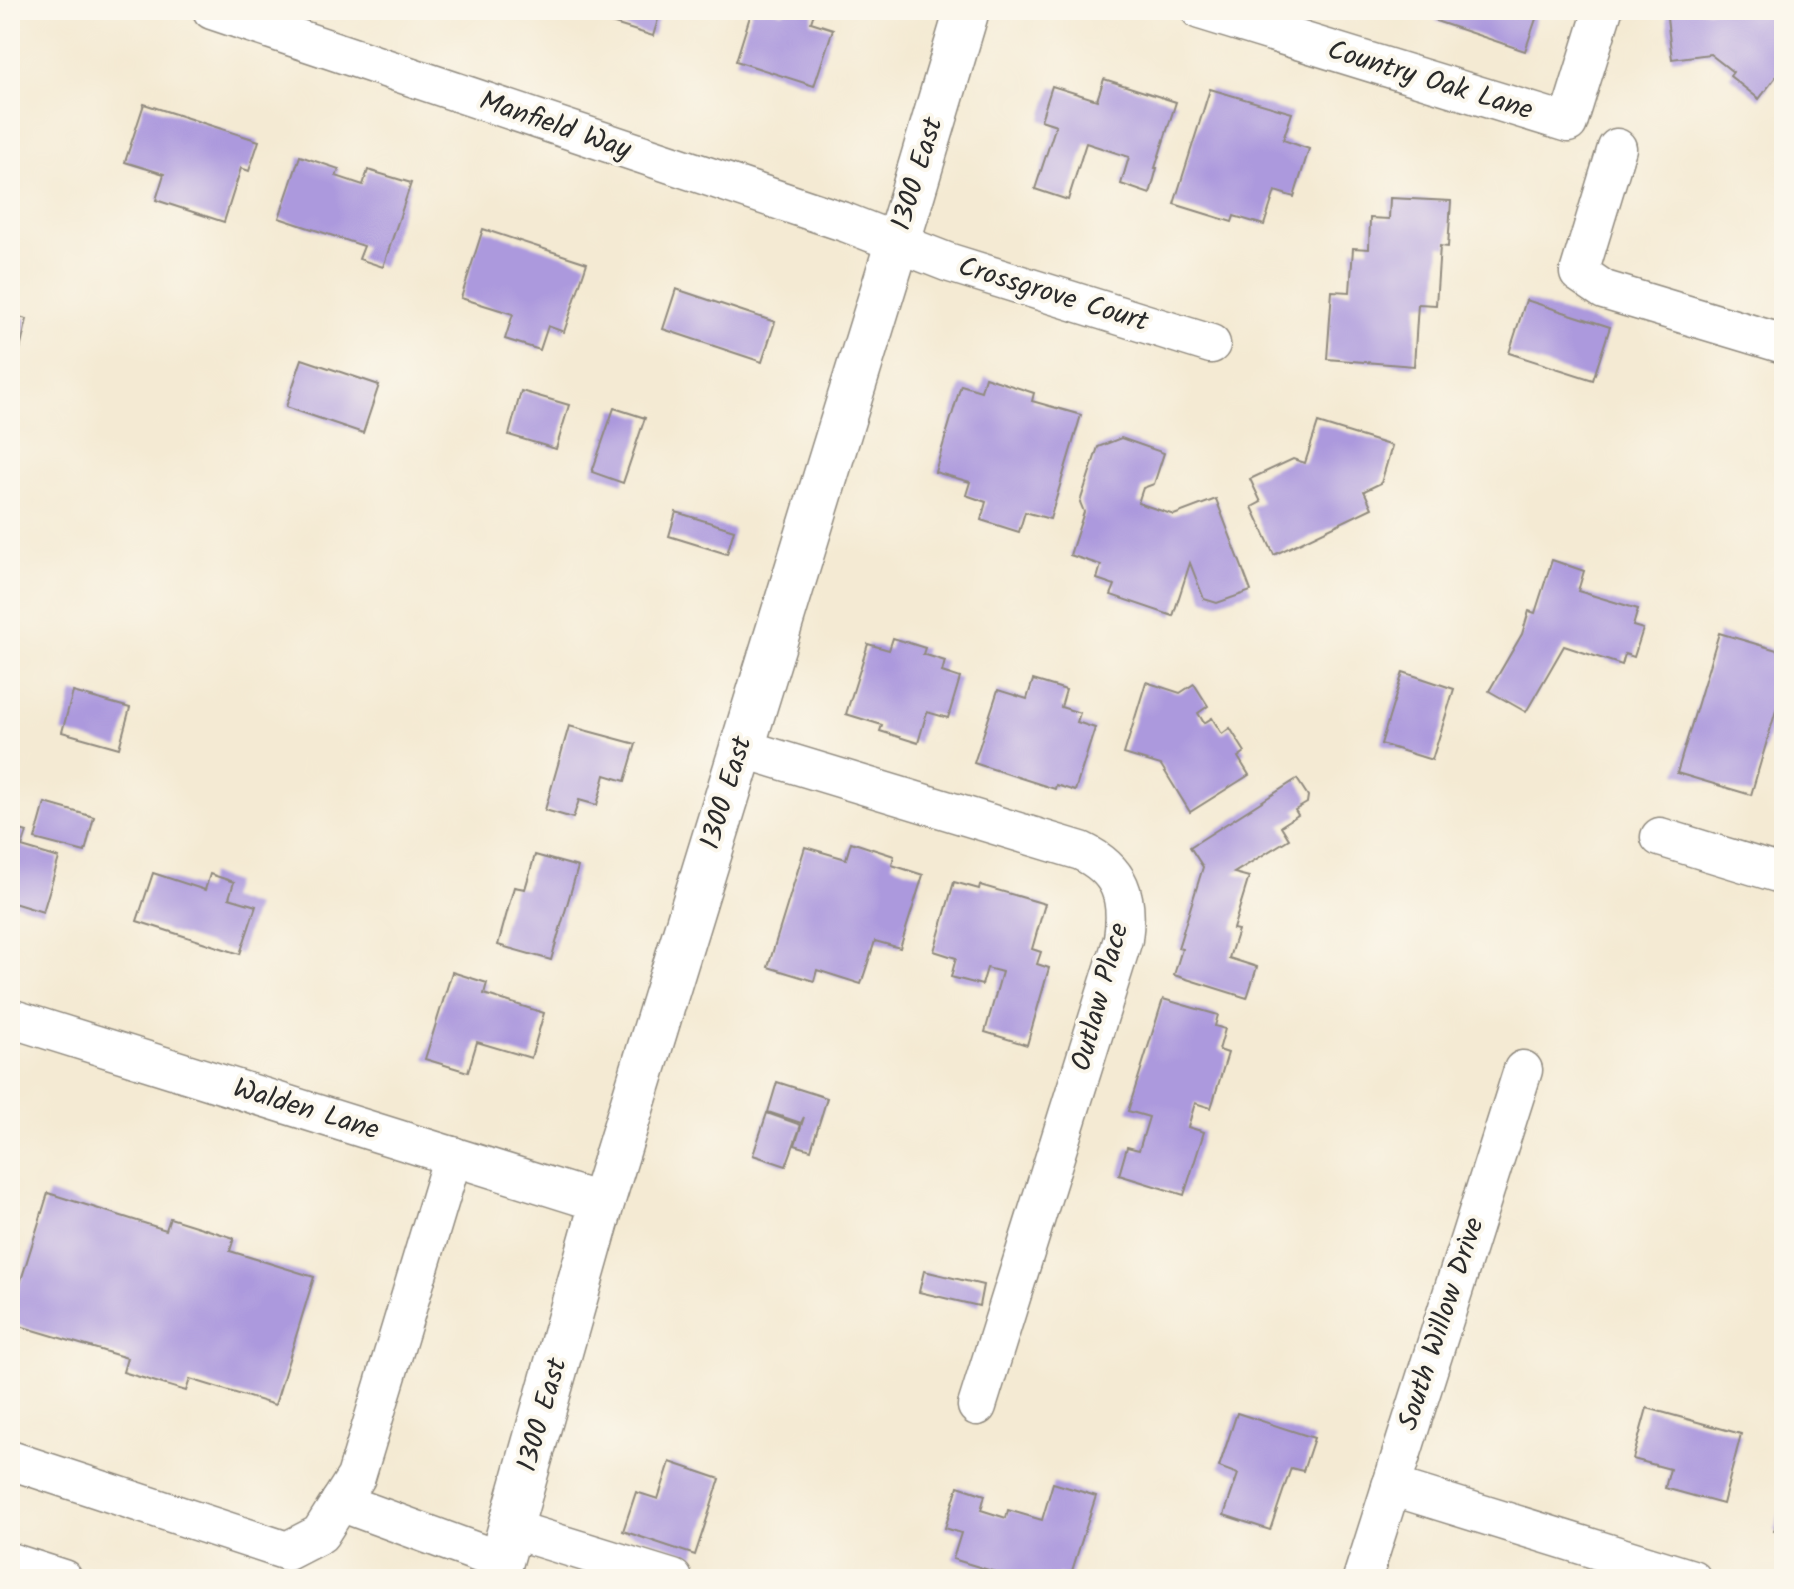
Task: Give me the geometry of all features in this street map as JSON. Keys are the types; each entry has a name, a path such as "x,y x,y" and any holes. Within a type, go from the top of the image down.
{"main road":[{"name":"1300 East","path":"503,1557 602,1203 967,10"}],"street":[{"name":"Manfield Way","path":"212,10 897,242"},
{"name":"Country Oak Lane","path":"1200,10 1568,123 1603,10"},
{"path":"1617,148 1579,273 1604,290 1784,344"},
{"name":"Crossgrove Court","path":"897,242 947,262 1211,344"},
{"name":"Outlaw Place","path":"741,748 1081,851 1109,869 1118,883 1125,920 1123,939 977,1406"},
{"path":"1660,837 1784,875"},
{"name":"Walden Lane","path":"10,1018 602,1203"},
{"name":"South Willow Drive","path":"1362,1579 1523,1070"},
{"path":"10,1460 287,1551 320,1534 356,1477 453,1156"},
{"path":"1391,1486 1692,1579"},
{"path":"340,1502 503,1557 673,1579"},
{"path":"10,1562 63,1579"}],"building":[{"path":"580,10 661,10 653,36 579,13"},
{"path":"752,10 784,13 785,10 815,10 811,22 833,29 814,86 736,61"},
{"path":"1439,10 1539,10 1525,51 1436,21"},
{"path":"1666,10 1772,10 1784,19 1784,66 1759,99 1730,76 1733,72 1710,54 1672,59"},
{"path":"1104,79 1176,102 1150,194 1121,184 1129,157 1086,143 1068,200 1035,189 1056,125 1041,120 1052,86 1097,100"},
{"path":"1210,89 1292,113 1283,140 1309,149 1294,197 1275,191 1264,225 1234,216 1232,222 1174,204"},
{"path":"144,104 259,141 249,171 241,168 224,222 156,200 164,174 125,162"},
{"path":"300,156 339,169 336,176 363,185 368,170 411,183 383,267 359,259 364,246 279,218"},
{"path":"1390,198 1451,201 1448,247 1440,246 1436,305 1418,304 1414,366 1327,359 1332,291 1350,292 1353,248 1369,249 1370,218 1389,219"},
{"path":"483,229 587,263 564,332 548,326 540,350 505,339 513,314 461,298"},
{"path":"676,289 775,322 762,362 663,329"},
{"path":"1526,300 1610,327 1593,380 1509,353"},
{"path":"10,315 27,319 14,376 10,375"},
{"path":"302,359 379,385 363,433 286,407"},
{"path":"985,377 1034,393 1032,401 1081,415 1050,519 1025,512 1019,532 981,520 986,502 966,495 970,482 935,472 961,385 981,391"},
{"path":"521,391 569,405 556,449 509,435"},
{"path":"614,408 645,418 623,483 592,472"},
{"path":"1318,423 1392,446 1381,483 1364,491 1372,508 1274,555 1252,507 1261,502 1250,479 1293,459 1305,463"},
{"path":"1121,438 1164,453 1154,484 1143,488 1138,503 1174,515 1216,499 1251,591 1217,603 1204,599 1190,563 1173,616 1111,595 1115,585 1097,579 1101,565 1070,555 1084,512 1080,502 1098,447"},
{"path":"676,512 734,530 727,554 669,536"},
{"path":"1552,560 1584,571 1578,591 1638,609 1633,626 1643,629 1634,657 1625,654 1622,665 1564,646 1526,712 1489,691 1522,634 1529,611 1535,613"},
{"path":"1719,633 1780,651 1784,640 1784,708 1777,707 1751,795 1677,773"},
{"path":"893,638 925,648 923,654 945,661 942,672 960,678 948,718 927,712 918,743 880,731 882,725 846,714 868,644 889,650"},
{"path":"1403,672 1454,689 1432,760 1381,744"},
{"path":"1033,680 1066,690 1061,707 1080,713 1077,722 1095,728 1075,791 1056,785 1055,789 974,763 998,690 1027,699"},
{"path":"1146,682 1180,693 1194,684 1208,706 1198,713 1204,723 1212,718 1222,734 1230,728 1245,752 1238,757 1249,775 1190,812 1161,765 1124,754"},
{"path":"73,692 130,708 119,748 62,732"},
{"path":"569,726 636,744 625,781 605,775 597,805 579,800 573,818 545,810"},
{"path":"1297,779 1308,796 1307,803 1295,810 1298,815 1281,826 1289,839 1234,873 1249,877 1233,929 1238,930 1229,958 1257,967 1247,998 1174,975 1182,949 1178,948 1203,867 1190,847"},
{"path":"45,803 94,817 85,852 35,839"},
{"path":"10,827 27,832 22,847 59,858 43,912 10,902"},
{"path":"851,842 894,856 892,865 923,875 900,948 875,941 861,984 817,970 814,981 768,967 805,847 846,859"},
{"path":"535,855 578,867 551,960 498,945 514,887 525,889"},
{"path":"153,873 205,890 210,874 234,882 229,898 256,906 240,954 137,921"},
{"path":"954,882 979,889 980,885 1045,904 1032,949 1041,952 1037,964 1049,968 1027,1045 985,1032 1002,972 987,968 982,985 951,977 956,958 934,951"},
{"path":"452,972 487,983 484,994 544,1013 531,1058 477,1042 468,1072 425,1059"},
{"path":"1163,999 1218,1015 1215,1026 1225,1029 1219,1050 1228,1053 1211,1108 1195,1103 1188,1127 1204,1132 1184,1195 1119,1175 1127,1147 1139,1150 1149,1117 1128,1111"},
{"path":"777,1082 827,1098 811,1150 795,1145 804,1117 801,1123 768,1112"},
{"path":"767,1113 801,1125 786,1166 753,1155"},
{"path":"48,1193 166,1230 170,1218 234,1238 230,1251 314,1277 275,1405 190,1379 186,1391 123,1372 127,1358 10,1323"},
{"path":"924,1271 983,1285 979,1306 919,1292"},
{"path":"1647,1408 1741,1434 1723,1504 1665,1488 1670,1469 1633,1459"},
{"path":"1237,1413 1314,1438 1303,1471 1291,1468 1270,1530 1224,1515 1238,1474 1219,1467"},
{"path":"670,1462 720,1479 695,1555 623,1531 636,1492 658,1499"},
{"path":"1053,1483 1096,1496 1070,1577 1058,1574 1056,1579 1018,1579 953,1559 961,1533 945,1528 958,1486 985,1495 981,1510 1006,1518 1008,1510 1042,1520"},
{"path":"1784,1501 1784,1534 1774,1531"}]}
